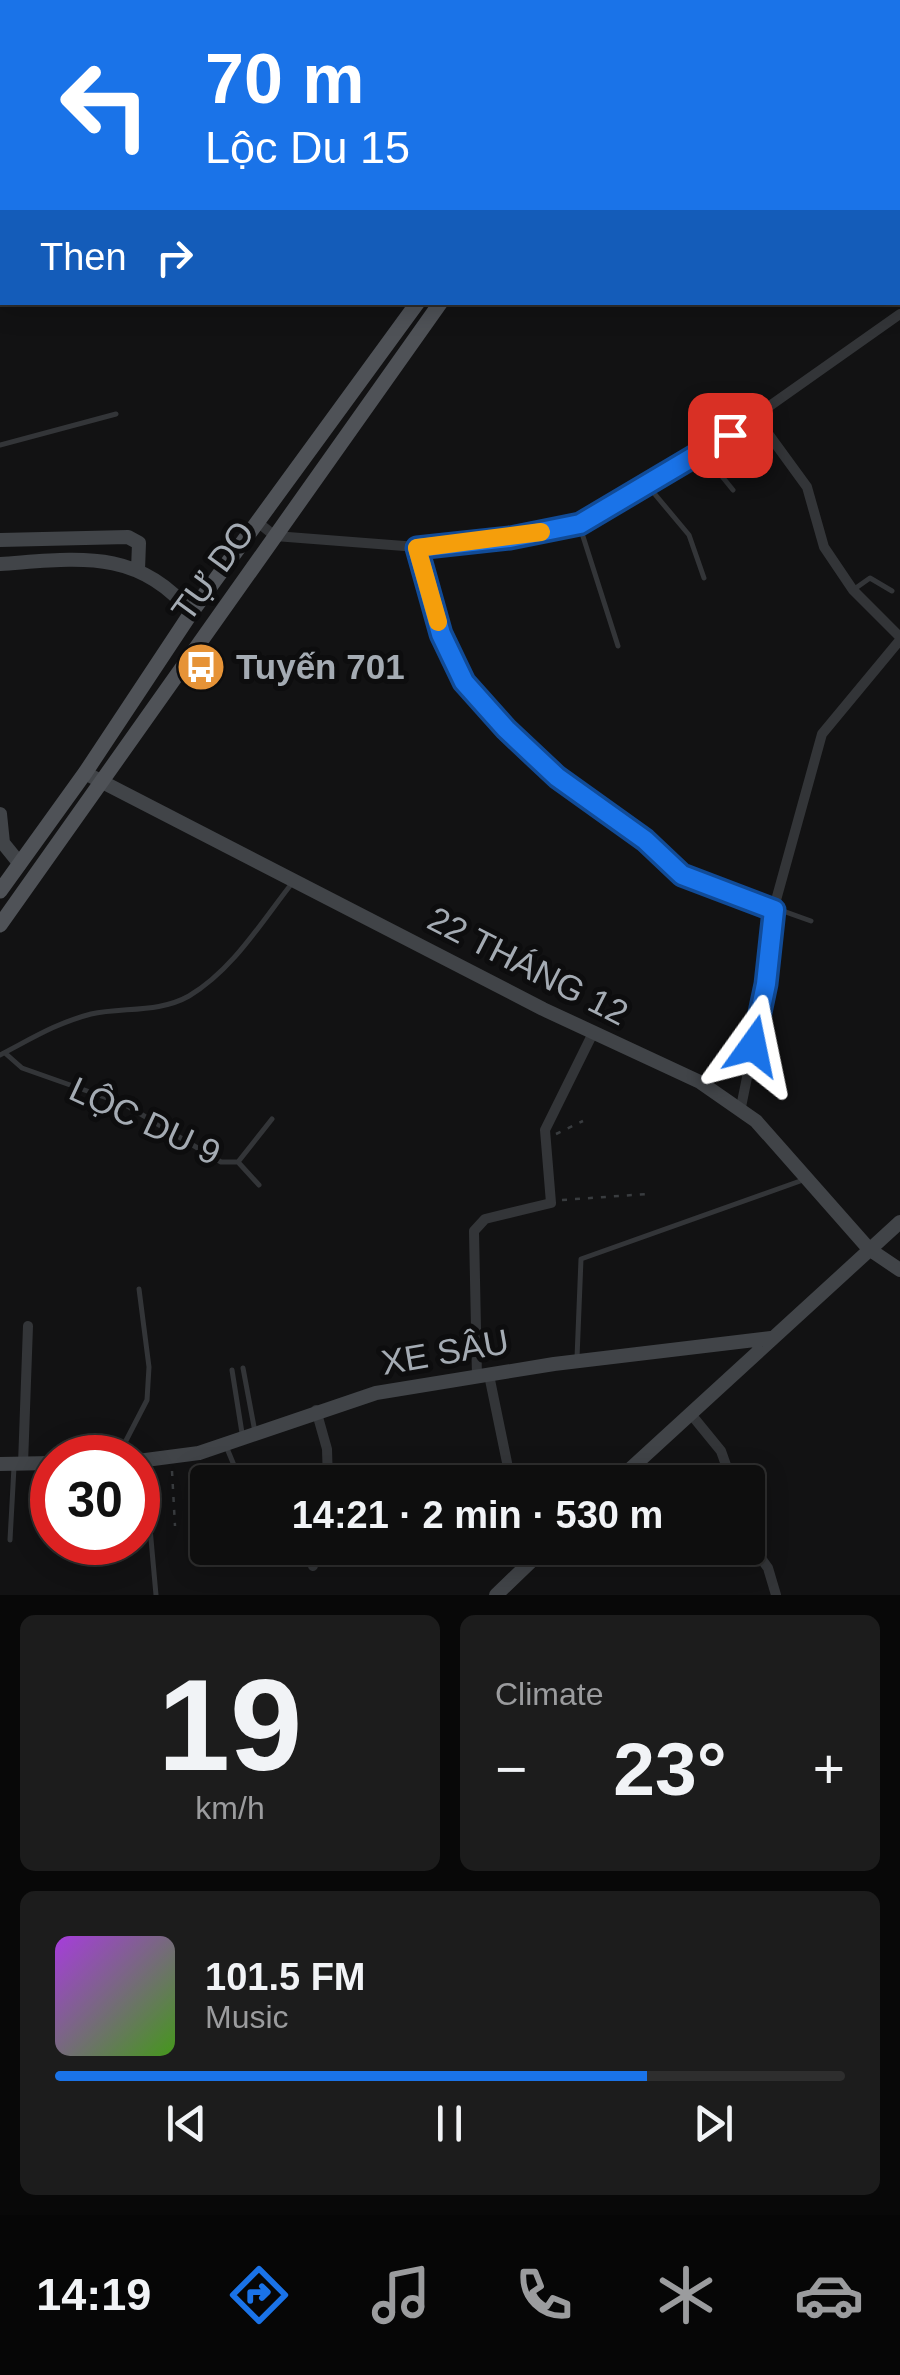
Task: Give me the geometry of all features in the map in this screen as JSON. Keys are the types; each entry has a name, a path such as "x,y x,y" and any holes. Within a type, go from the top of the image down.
{"main road":[{"name":"TỰ DO","path":"0,925 191,613 416,305"},
{"name":"TỰ DO","path":"0,891 275,536 439,305"}],"street":[{"path":"256,521 275,536 417,548 510,538 580,524 704,454 900,314"},
{"path":"740,1107 766,984 774,910 822,734 900,638 853,590 824,547 807,487 756,416"},
{"path":"0,540 128,538 139,543 138,570"},
{"path":"0,564 103,560 157,580 191,613"},
{"name":"22 THÁNG 12","path":"92,777 593,1033 700,1082 740,1107 868,1250 900,1270"},
{"path":"0,814 4,843 20,864"},
{"path":"507,1465 483,1376 474,1231 485,1219 551,1203 544,1136 593,1033"},
{"path":"634,1465 900,1222"},
{"path":"12,1464 28,1326"},
{"name":"XE SÂU","path":"160,1460 172,1460 376,1393 576,1361 771,1338"},
{"path":"316,1410 328,1449 328,1465"},
{"path":"690,1414 721,1451 726,1465"},
{"path":"765,1564 776,1595"},
{"path":"501,1593 526,1565"}],"lane":[{"path":"0,445 116,414"},
{"path":"704,454 733,490"},
{"path":"648,486 689,535 704,578"},
{"path":"580,524 618,646"},
{"path":"417,548 441,634 464,682 506,729 557,777 645,840 682,875 811,921"},
{"path":"853,590 870,578 892,592"},
{"path":"2,1054 56,1025 94,1014 168,1005 188,996 234,957 295,880"},
{"name":"LỘC DU 9","path":"2,1054 22,1068 124,1104 221,1162 238,1162 272,1119"},
{"path":"238,1162 259,1185"},
{"path":"576,1361 582,1259 806,1180"},
{"path":"130,1435 147,1400 149,1368 139,1290"},
{"path":"242,1368 249,1434"},
{"path":"232,1370 249,1434"},
{"path":"225,1443 235,1465"},
{"path":"10,1540 12,1464"},
{"path":"153,1565 156,1595"}],"path":[{"path":"544,1136 583,1121"},
{"path":"551,1203 646,1194"},
{"path":"172,1460 175,1526"}],"slow traffic":[{"path":"438,622 417,548 541,532"}],"place":[{"name":"Tuyến 701","path":"201,667"}],"route":[{"path":"730,435 704,454 580,524 510,538 417,548 441,634 464,682 506,729 557,777 645,840 682,875 774,910 766,984 753,1046"}]}
